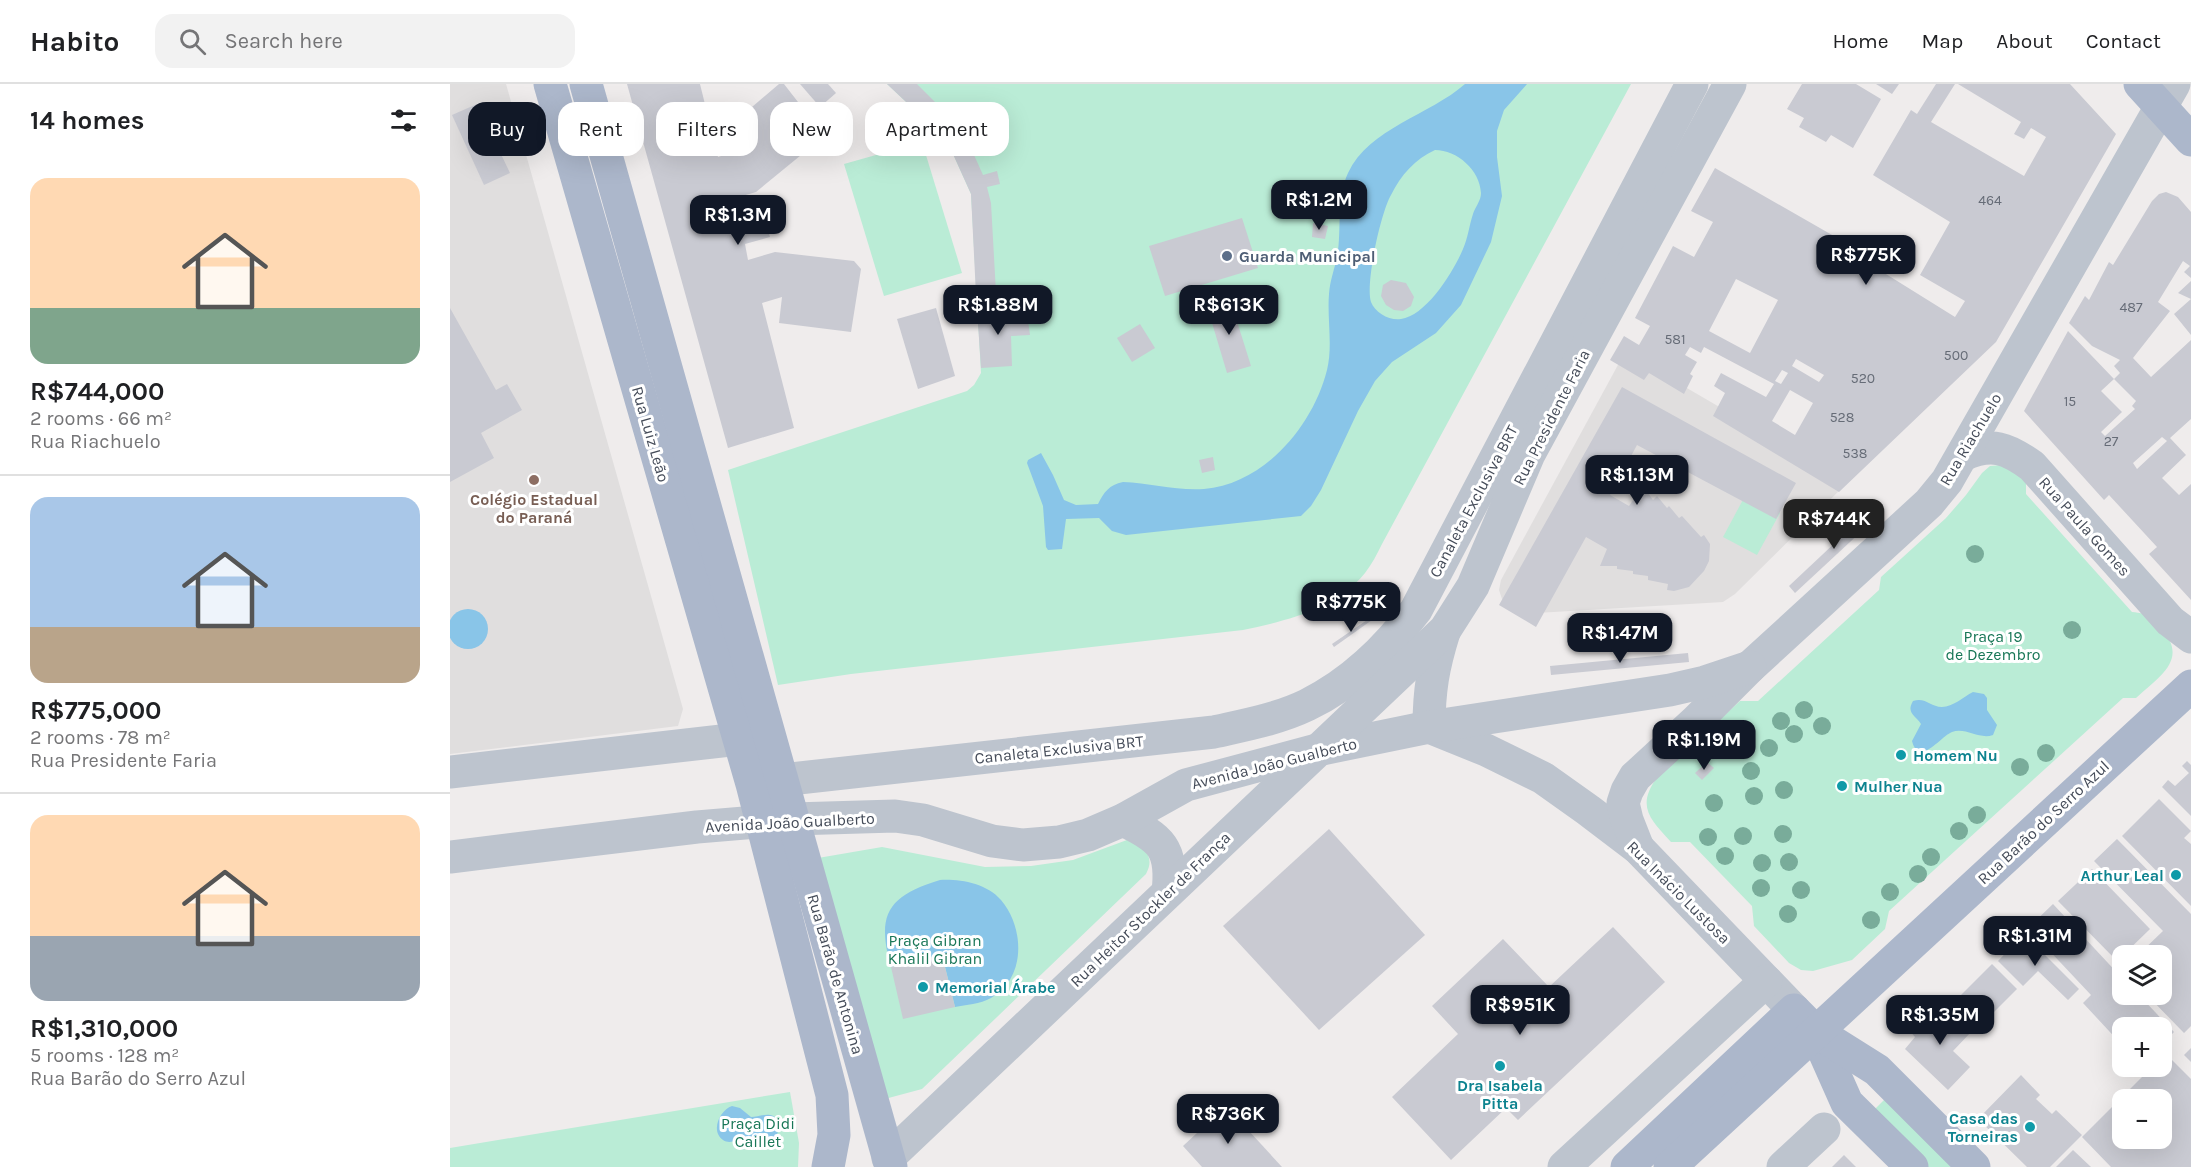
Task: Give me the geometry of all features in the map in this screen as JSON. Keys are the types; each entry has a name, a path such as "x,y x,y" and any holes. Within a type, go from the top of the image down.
{"main road":[{"name":"Rua Luiz Leão","path":"550,84 739,739 767,782"},
{"name":"Rua Luiz Leão","path":"586,84 767,782"},
{"path":"2158,92 2191,140"},
{"name":"Rua Barão do Serro Azul","path":"1805,1021 2191,686"},
{"name":"Rua Barão de Antonina","path":"767,782 885,1164"},
{"name":"Rua Barão de Antonina","path":"778,821 832,1095 834,1135 828,1167"},
{"path":"1627,1167 1805,1021"},
{"path":"1670,1167 1805,1021"},
{"name":"Rua Inácio Lustosa","path":"1805,1021 1848,1103 1912,1167"},
{"name":"Rua Inácio Lustosa","path":"1805,1021 1877,1070 1974,1167"}],"street":[{"name":"Canaleta Exclusiva BRT","path":"767,782 1215,732 1256,723 1306,706 1353,678 1392,641 1416,610 1692,84"},
{"name":"Rua Presidente Faria","path":"1317,750 1445,630 1473,586 1529,454 1730,84"},
{"name":"Rua Riachuelo","path":"1638,848 1623,803 1635,777 1750,667 1929,503 1947,481 2158,92"},
{"name":"Rua Paula Gomes","path":"1963,455 1977,449 1992,447 2018,456 2032,466 2170,621 2191,637"},
{"path":"1429,727 1429,698 1433,667 1445,630"},
{"name":"Avenida João Gualberto","path":"450,856 697,827 895,816 923,820 992,841 1023,845 1059,842 1088,835 1123,820 1186,785 1317,750 1429,727 1670,690 1705,682 1750,667"},
{"name":"Rua Inácio Lustosa","path":"1429,727 1486,750 1543,778 1638,848 1805,1021"},
{"path":"450,772 739,739"},
{"name":"Rua Heitor Stockler de França","path":"885,1164 1317,750"},
{"path":"1123,820 1148,831 1163,848 1170,869 1168,892"},
{"path":"1564,1167 1766,981"},
{"path":"1783,1167 1824,1129"}],"shaded area":[{"name":"Colégio Estadual do Paraná","path":"450,84 506,84 511,102 468,102 468,156 526,156 683,709 678,726 450,754"},
{"path":"1625,352 1848,482 1735,594 1723,602 1520,614 1502,599 1499,590 1501,580"}],"green space":[{"path":"887,84 1631,84 1374,559 1365,573 1340,596 1293,618 1243,630 851,674 778,685 728,470 967,391 974,385 981,373 971,194 954,156 1009,156 1009,102 906,102"},
{"path":"872,156 926,156 962,273 884,296 844,164"},
{"name":"Praça 19 de Dezembro","path":"2002,465 2026,480 2026,494 2132,612 2148,616 2160,627 2169,638 2172,658 2154,682 2136,698 2123,698 1889,911 1885,929 1852,960 1813,971 1801,970 1789,963 1754,926 1752,906 1690,842 1671,842 1663,834 1648,811 1647,804 1651,786 1658,776 1740,701 1758,701 1879,590 1881,577 1946,518 1982,473 1990,466"},
{"path":"1746,494 1780,513 1757,555 1723,537"},
{"name":"Praça Gibran Khalil Gibran","path":"1135,837 1149,859 1146,874 922,1089 881,1100 818,858 882,847 985,867 1031,866 1073,860"},
{"name":"Praça Didi Caillet","path":"790,1092 799,1143 798,1167 450,1167 450,1148"},
{"path":"1890,1094 1963,1167 1927,1167 1872,1112"}],"water":[{"path":"1465,84 1527,84 1504,110 1497,131 1497,157 1502,196 1491,242 1461,305 1436,333 1392,362 1375,381 1311,506 1301,516 1126,535 1112,531 1099,518 1066,519 1062,549 1048,550 1043,506 1027,463 1028,460 1041,453 1064,500 1076,505 1098,504 1108,490 1123,482 1194,489 1226,485 1266,464 1283,449 1310,412 1327,370 1330,352 1330,289 1337,258 1342,193 1348,173 1370,144 1401,123 1451,95","holes":["1435,150 1451,153 1466,163 1472,169 1480,185 1481,196 1473,214 1465,245 1446,280 1420,310 1401,319 1388,317 1379,313 1373,306 1370,293 1372,265 1383,216 1395,188 1409,168"]},
{"path":"468,609 476,611 486,621 488,629 486,637 476,647 468,649 460,647 450,637 450,621 460,611"},
{"path":"1973,692 1984,694 1987,698 1987,710 1997,725 1993,735 1983,736 1957,731 1947,735 1925,751 1920,752 1915,749 1912,741 1921,724 1912,714 1910,708 1913,701 1921,700 1938,707 1946,707"},
{"path":"940,880 964,881 980,886 995,894 1009,911 1018,938 1016,966 1011,979 987,1000 955,1007 942,955 891,967 885,933 890,910 908,893"},
{"path":"732,1106 740,1108 751,1117 774,1116 779,1127 775,1138 767,1144 750,1138 730,1142 723,1140 717,1131 718,1121 720,1116"}],"building":[{"path":"627,84 700,84 704,102 656,102 656,156 718,157 758,156 758,102 779,84 784,84 798,102 770,102 770,156 800,156 756,192 732,199 736,216 761,208 770,237 745,244 748,260 775,252 854,261 861,269 851,332 779,323 782,297 762,303 794,428 728,448 644,145 644,102 632,102"},
{"path":"800,84 828,84 836,93 826,102 816,102"},
{"path":"887,84 917,84 935,102 906,102"},
{"path":"1802,84 1856,84 1881,99 1853,148 1831,135 1826,142 1799,127 1804,118 1787,109"},
{"path":"1876,84 1899,84 1892,94"},
{"path":"1936,84 1955,84 1931,122 2024,176 2046,137 2031,128 2024,139 2014,134 2021,122 1958,84 2070,84 2116,134 1996,342 1839,492 1713,416 1725,393 1714,386 1721,373 1766,397 1774,384 1704,347 1701,353 1690,347 1685,355 1697,362 1690,374 1693,376 1684,394 1649,373 1644,380 1610,360 1624,336 1639,345 1650,326 1635,318 1673,246 1694,257 1713,222 1691,211 1715,168 1860,251 1857,256 1955,317 1965,301 1920,275 1950,222 1873,175 1911,110 1917,114","holes":["1736,279 1778,300 1750,353 1709,331","1796,359 1824,375 1819,382 1792,366","1782,370 1788,373 1781,384 1775,381","1790,390 1813,403 1795,435 1772,421"]},
{"path":"468,108 468,150 452,115"},
{"path":"471,156 502,156 510,173 484,185"},
{"path":"954,156 974,156 983,175 997,171 1000,184 987,187 991,203 996,293 976,295 971,194"},
{"path":"2166,192 2178,197 2191,212 2191,278 2184,272 2190,266 2183,261 2158,302 2170,311 2133,358 2151,377 2191,340 2191,419 2170,438 2186,455 2162,478 2179,495 2191,484 2191,600 2149,554 2157,547 2109,495 2104,500 2024,411 2068,331 2114,379 2120,373 2114,366 2120,360 2092,346 2069,323 2085,296 2089,300 2109,262 2113,265 2152,201 2159,194","holes":["2114,379 2136,401 2132,406 2135,409 2105,436 2101,432 2122,412 2101,391","2162,437 2167,441 2137,469 2133,463"]},
{"path":"1242,218 1258,268 1165,296 1149,246"},
{"path":"1313,223 1328,226 1325,239 1312,237"},
{"path":"1391,280 1406,283 1414,297 1411,306 1403,311 1394,310 1386,305 1381,296 1383,285"},
{"path":"2191,281 2191,299 2178,293"},
{"path":"1230,299 1251,366 1227,373 1207,306"},
{"path":"2191,299 2191,335 2174,314"},
{"path":"1008,307 1009,322 1028,321 1030,335 1011,336 1012,366 981,368 977,309"},
{"path":"450,308 496,390 507,384 522,410 481,433 494,458 450,482"},
{"path":"936,308 955,376 918,389 897,319"},
{"path":"1140,324 1155,348 1132,362 1117,338"},
{"path":"1622,387 1796,483 1776,519 1637,445 1610,495 1629,506 1643,486 1653,500 1657,496 1679,518 1682,516 1701,537 1704,535 1710,544 1709,561 1704,571 1689,587 1674,591 1667,590 1668,584 1648,580 1648,576 1617,569 1617,566 1600,566 1607,549 1586,537 1536,627 1499,605"},
{"path":"1213,457 1215,470 1202,473 1199,460"},
{"path":"1872,508 1878,516 1795,593 1789,586"},
{"path":"1370,618 1372,620 1334,647 1332,644"},
{"path":"1688,653 1689,662 1551,675 1550,666"},
{"path":"2187,761 2191,765 2191,816 2162,787 2168,780 2175,786 2189,773 2182,766"},
{"path":"1707,762 1714,768 1702,780 1695,773"},
{"name":"Arthur Leal","path":"2159,799 2191,831 2184,838 2191,844 2191,906 2122,836"},
{"path":"1329,829 1425,935 1319,1030 1223,926"},
{"path":"2117,839 2191,914 2191,1026 2184,1033 2172,1021 2172,1017 2168,1017 2157,1005 2172,1005 2172,945 2148,945 2163,931 2094,861"},
{"path":"2092,869 2150,929 2134,945 2112,945 2112,956 2058,901"},
{"path":"2053,904 2112,967 2112,1005 2148,1005 2160,1017 2112,1017 2112,1034 2083,1003 2091,995 2028,928"},
{"name":"Dra Isabela Pitta","path":"1613,927 1665,982 1518,1120 1506,1108 1451,1160 1392,1097 1458,1034 1432,1006 1503,939 1549,987"},
{"path":"2024,934 2079,989 2068,1000 2038,971 2023,986 1998,961"},
{"name":"Memorial Árabe","path":"942,955 955,1007 903,1019 891,967"},
{"path":"1992,964 2017,989 1980,1026 1955,1001"},
{"path":"1944,1004 1972,1031 1953,1051 1970,1067 1948,1090 1905,1049 1915,1037 1909,1030 1922,1016 1928,1021"},
{"path":"2191,1048 2191,1062 2184,1055"},
{"path":"2172,1060 2191,1079 2191,1167 2111,1167 2082,1137 2112,1107 2112,1149 2172,1149 2172,1089 2130,1089 2142,1077 2172,1077"},
{"name":"Casa das Torneiras","path":"2021,1075 2040,1095 2036,1099 2052,1114 2056,1110 2082,1135 2050,1167 2027,1167 1978,1119"},
{"path":"1226,1106 1282,1167 1202,1167 1183,1146"},
{"path":"2073,1150 2091,1167 2056,1167"},
{"path":"1844,1155 1856,1167 1832,1167"}],"place":[{"name":"Guarda Municipal","path":"1227,256"},
{"name":"Colégio Estadual do Paraná","path":"534,480"},
{"name":"Homem Nu","path":"1901,755"},
{"name":"Mulher Nua","path":"1842,786"},
{"name":"Arthur Leal","path":"2176,875"},
{"name":"Memorial Árabe","path":"923,987"},
{"name":"Dra Isabela Pitta","path":"1500,1066"},
{"name":"Casa das Torneiras","path":"2030,1127"}]}
